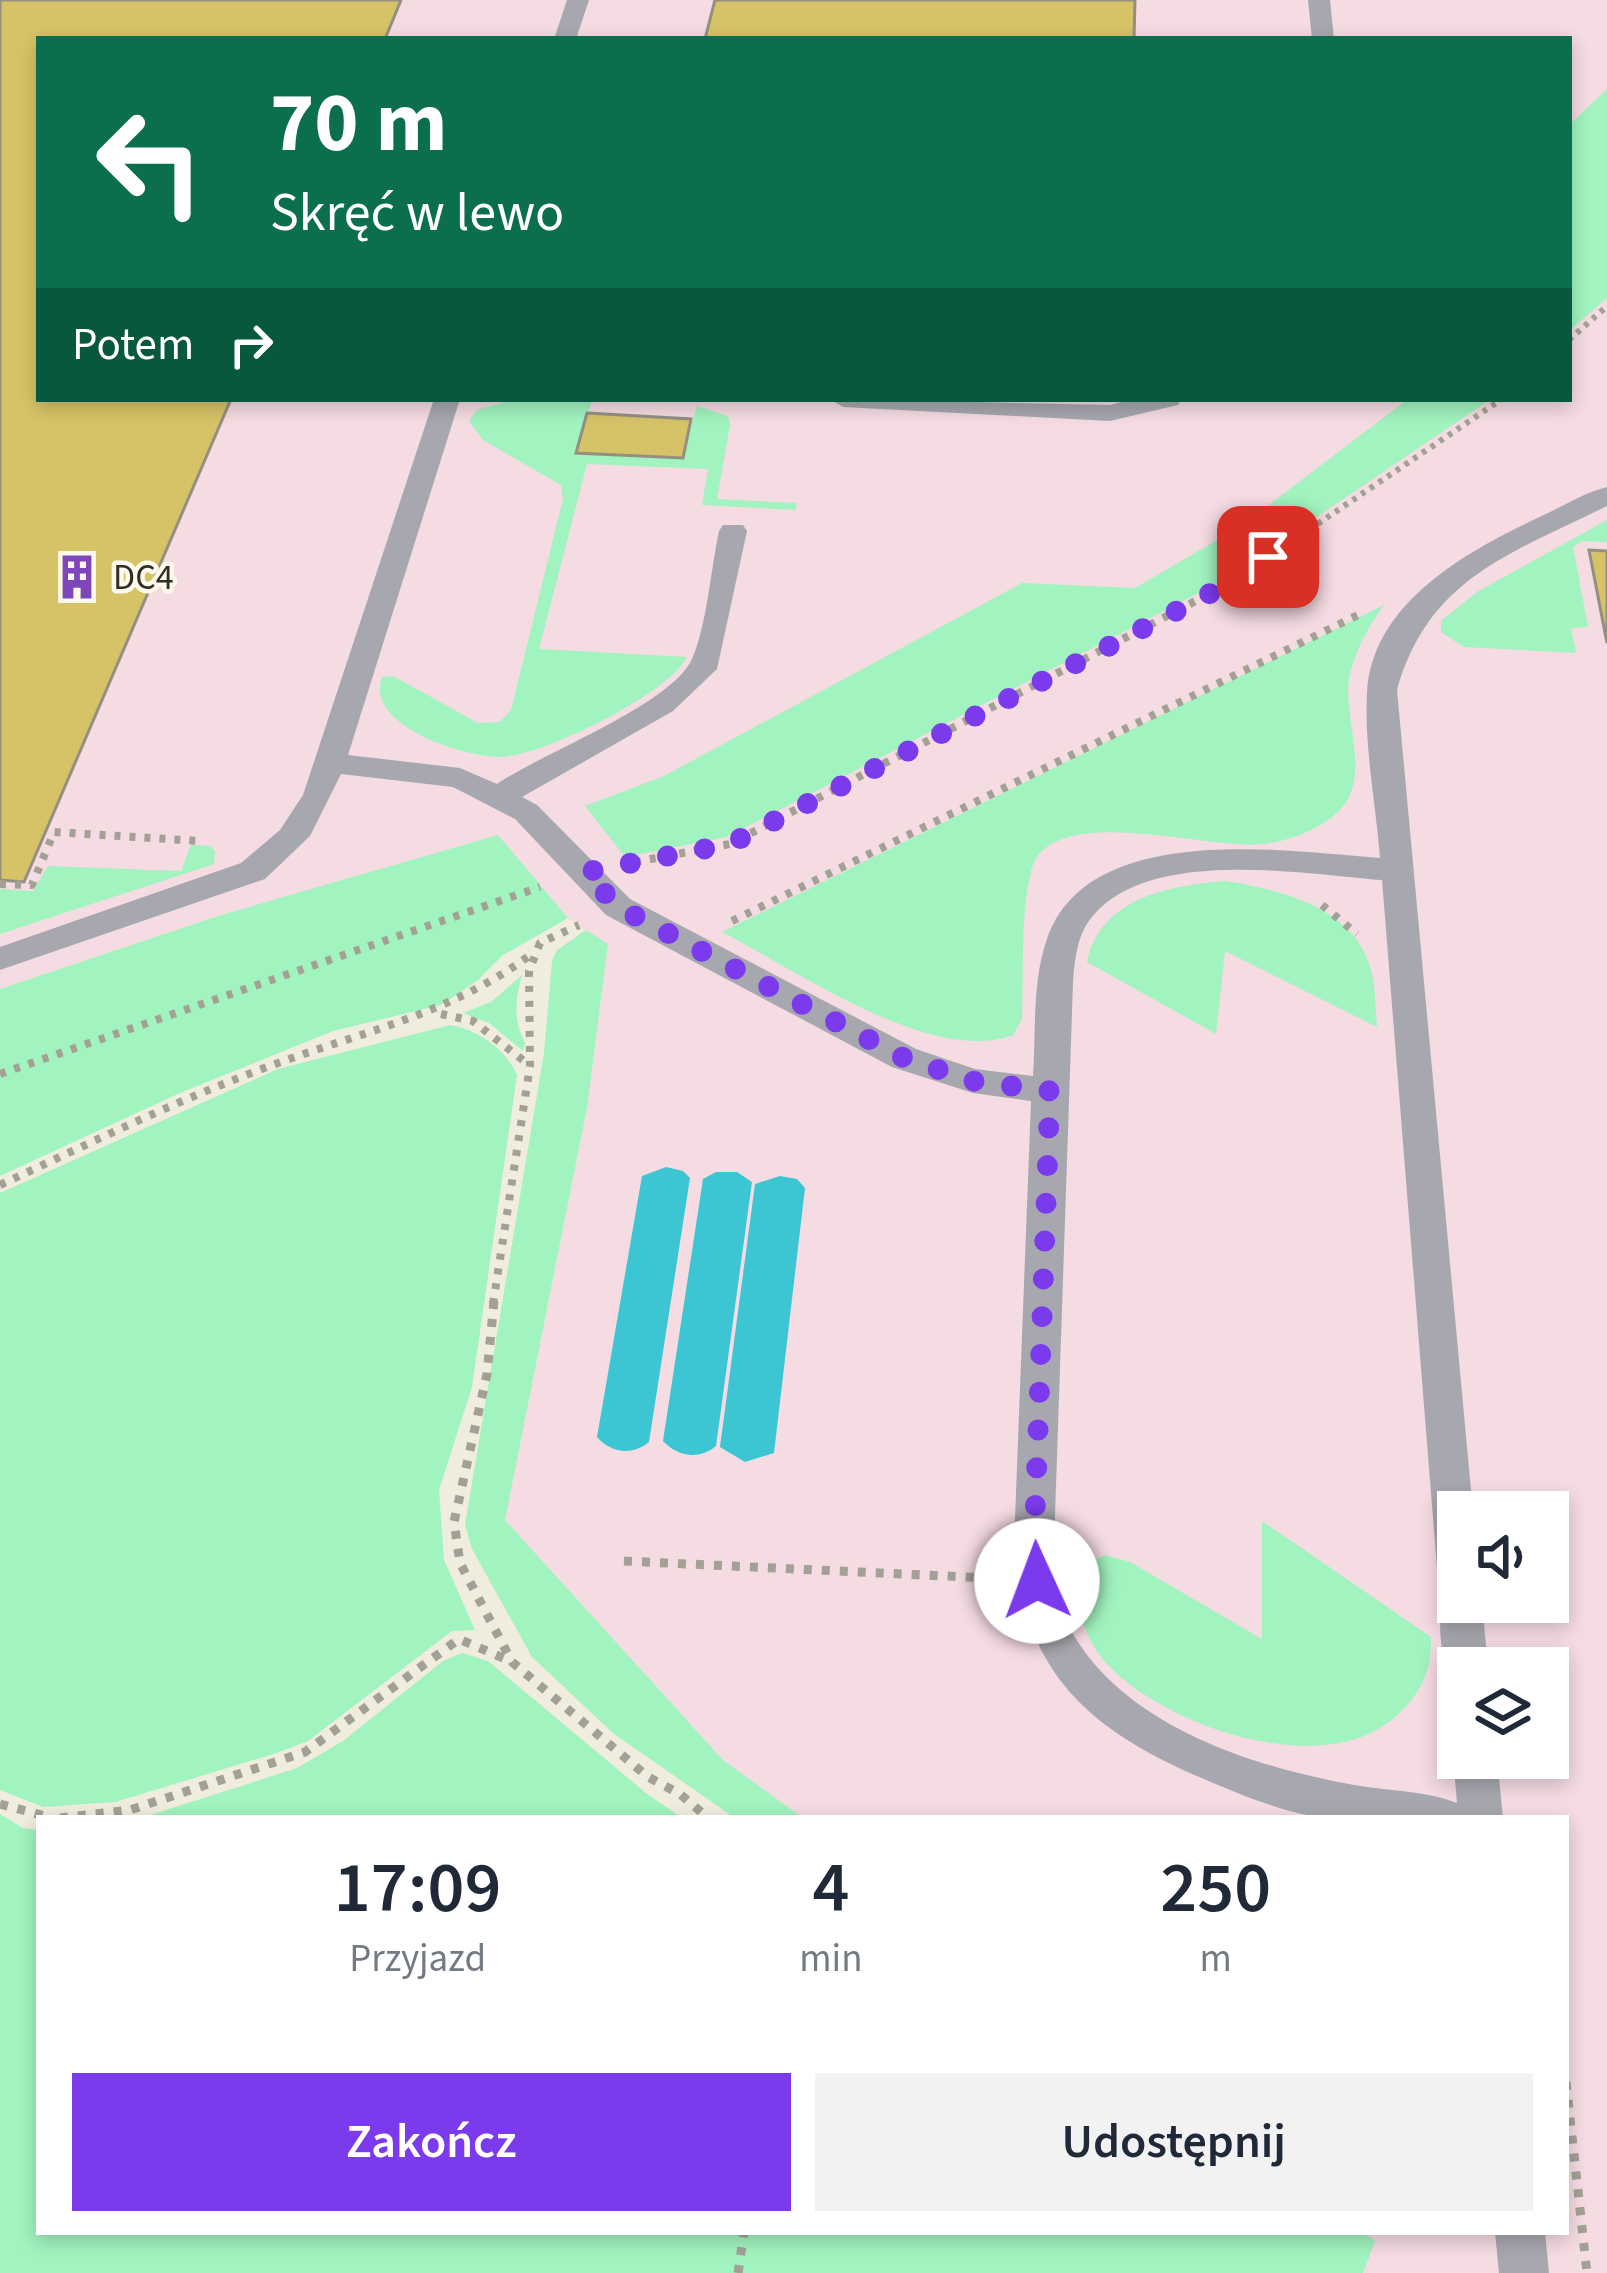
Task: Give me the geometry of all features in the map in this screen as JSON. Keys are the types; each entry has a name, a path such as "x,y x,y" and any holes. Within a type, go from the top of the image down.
{"lane":[{"path":"566,36 578,0"},
{"path":"1319,0 1323,36"},
{"path":"0,958 253,872 306,824 447,402"},
{"path":"900,402 1110,413 1156,402"},
{"path":"1451,1491 1382,690 1387,660 1402,628 1436,588 1607,495"},
{"path":"500,797 527,776 655,708 699,673 706,663 733,531"},
{"path":"329,763 460,778 526,812 618,907 904,1058 973,1081 1050,1091"},
{"path":"1395,871 1215,862 1133,874 1070,923 1061,949 1050,1091 1034,1545 1039,1600 1059,1649 1081,1678 1169,1742 1278,1788 1379,1812 1412,1815"},
{"path":"1477,1779 1480,1815"},
{"path":"1520,2235 1524,2273"}],"path":[{"path":"1572,337 1607,306"},
{"path":"0,1074 585,872 730,844 1232,582 1498,402"},
{"path":"713,931 1373,608"},
{"path":"0,884 32,885 55,832 212,842"},
{"path":"0,1185 312,1049 440,1014 502,979 555,936"},
{"path":"512,1662 460,1563 454,1522 487,1375 490,1326 530,1066 527,1029 533,953"},
{"path":"440,1014 473,1021 530,1066"},
{"path":"624,1561 1037,1581"},
{"path":"84,1815 130,1810 305,1752 459,1639 512,1662 648,1777 680,1794 704,1815"},
{"path":"0,1804 44,1815"},
{"path":"1569,2109 1587,2273"},
{"path":"738,2273 744,2235"}],"shaded area":[{"path":"0,0 1607,0 1607,89 1572,122 1572,36 36,36 36,402 1572,402 1572,163 1607,173 1607,2273 1363,2273 1374,2241 1367,2235 1569,2235 1569,1815 798,1815 723,1760 505,1520 587,1108 608,945 568,918 498,836 218,916 0,989"}],"green space":[{"path":"1607,89 1607,298 1572,328 1572,122"},
{"path":"505,402 591,402 576,452 682,458 697,406 728,416 730,425 717,499 797,503 795,510 702,505 708,469 587,464 539,649 687,657 656,688 602,721 544,747 500,757 442,745 421,735 402,724 380,695 382,677 393,676 478,723 500,722 511,710 563,499 561,485 483,440 469,421 477,410"},
{"path":"1404,402 1487,402 1222,581 727,837 625,857 585,806 664,776 1022,583 1135,588 1241,526"},
{"path":"1607,520 1607,542 1582,541 1573,547 1588,627 1571,628 1576,653 1464,647 1441,632 1441,621 1477,592"},
{"path":"1384,605 1362,640 1349,679 1354,783 1338,812 1303,834 1263,844 1098,833 1067,837 1044,849 1031,871 1028,889 1022,1019 1013,1035 980,1041 905,1026 825,989 722,932"},
{"path":"498,835 568,918 503,955 478,980 441,1005 333,1031 180,1093 0,1176 0,989 218,916"},
{"path":"191,845 210,846 215,851 214,864 0,934 0,889 33,891 48,866 181,871"},
{"path":"1225,881 1288,895 1345,926 1371,969 1377,1027 1225,951 1216,1034 1087,962 1095,940 1122,909 1160,892"},
{"path":"586,930 608,944 587,1108 505,1520 723,1760 799,1815 731,1815 614,1734 532,1657 472,1549 465,1525 557,950"},
{"path":"522,975 516,1009 523,1051 489,1023 463,1013 491,1002"},
{"path":"450,1025 490,1042 517,1075 472,1387 439,1490 444,1560 475,1630 452,1631 308,1741 277,1753 115,1802 43,1807 0,1790 0,1193 278,1069"},
{"path":"1262,1521 1431,1637 1427,1671 1412,1700 1364,1736 1328,1745 1288,1745 1205,1725 1133,1687 1107,1664 1086,1631 1072,1569 1105,1555 1130,1562 1262,1639"},
{"path":"462,1653 488,1661 678,1815 150,1815 297,1768 343,1741 443,1661"},
{"path":"0,1814 23,1828 36,1830 36,2235 1367,2235 1375,2241 1363,2273 0,2273"}],"water":[{"path":"666,1167 690,1178 649,1442 622,1451 597,1437 642,1176"},
{"path":"716,1172 737,1172 752,1182 716,1446 689,1455 663,1441 703,1179"},
{"path":"780,1176 797,1179 805,1188 774,1453 745,1462 720,1447 755,1184"}],"building":[{"name":"DC4","path":"0,0 401,0 386,36 36,36 36,402 230,402 24,882 0,880"},
{"path":"715,0 1135,0 1134,36 706,36"},
{"path":"587,413 691,419 683,458 576,453"},
{"path":"1589,550 1607,551 1607,643"}],"place":[{"name":"DC4","path":"77,577"}],"route":[{"path":"1037,1581 1034,1545 1050,1091 973,1081 904,1058 618,907 585,872 730,844 1232,582 1268,557"}]}
